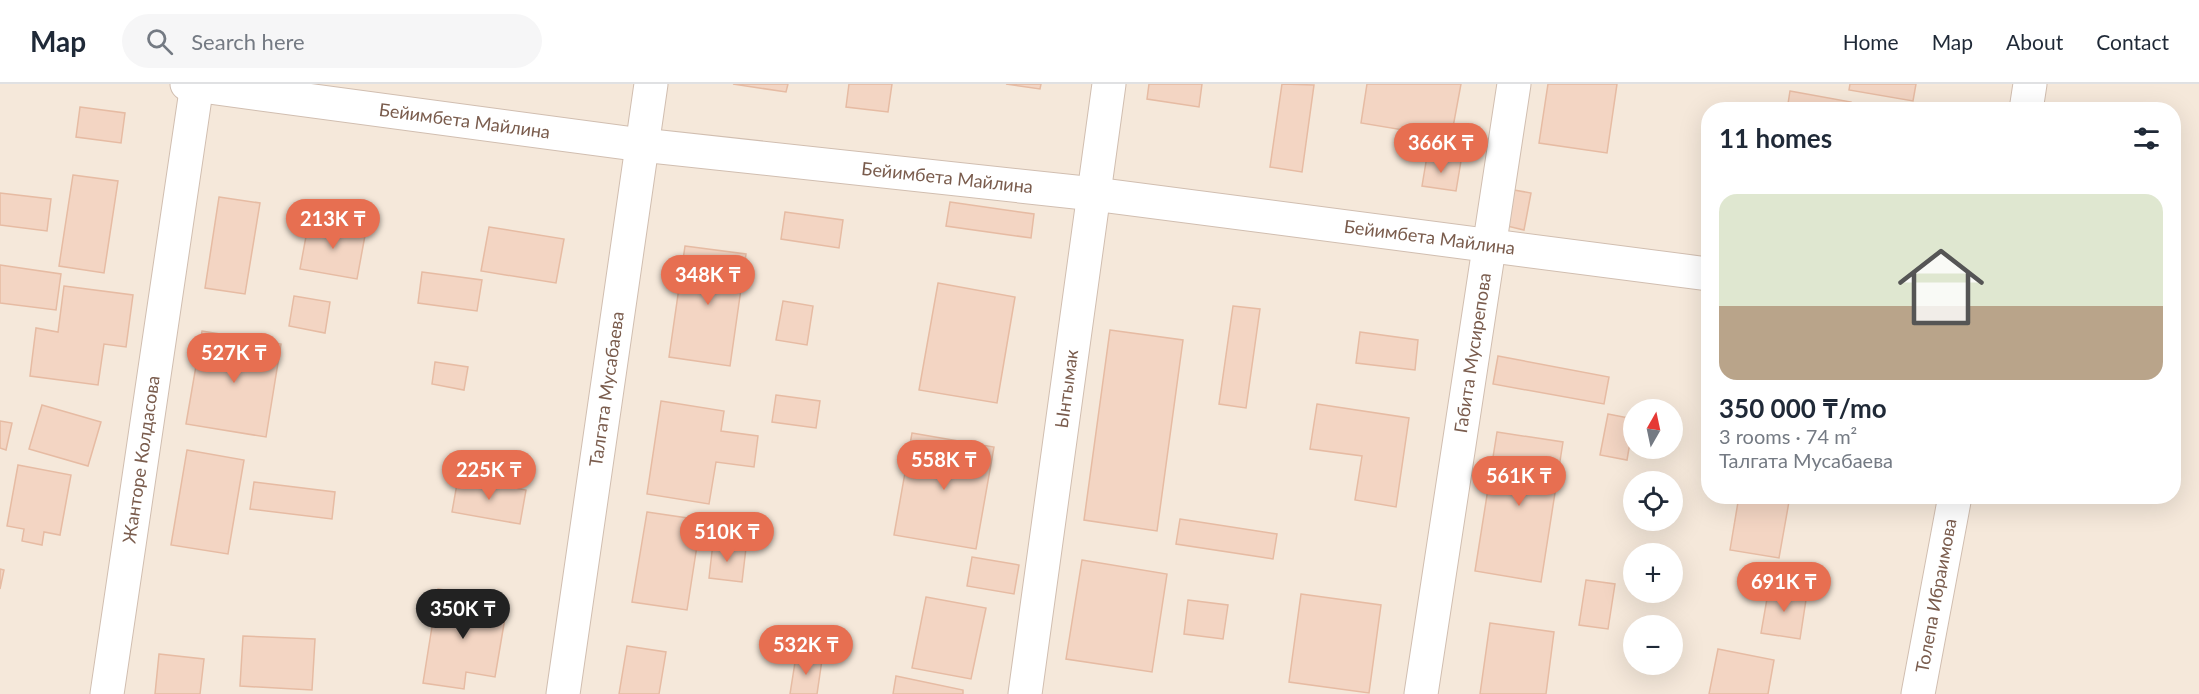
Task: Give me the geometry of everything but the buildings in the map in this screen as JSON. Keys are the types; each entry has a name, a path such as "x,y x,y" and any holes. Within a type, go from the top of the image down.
{"street":[{"name":"Бейимбета Майлина","path":"194,84 642,145 1094,194 1701,273"},
{"name":"Жанторе Колдасова","path":"107,694 194,84"},
{"name":"Талгата Мусабаева","path":"563,694 651,84"},
{"name":"Ынтымак","path":"1025,694 1110,84"},
{"name":"Габита Мусирепова","path":"1421,694 1514,84"},
{"path":"2027,102 2030,84"},
{"name":"Толепа Ибраимова","path":"1918,694 1954,504"}],"shaded area":[{"path":"0,84 2199,84 2199,694 0,694"}]}
